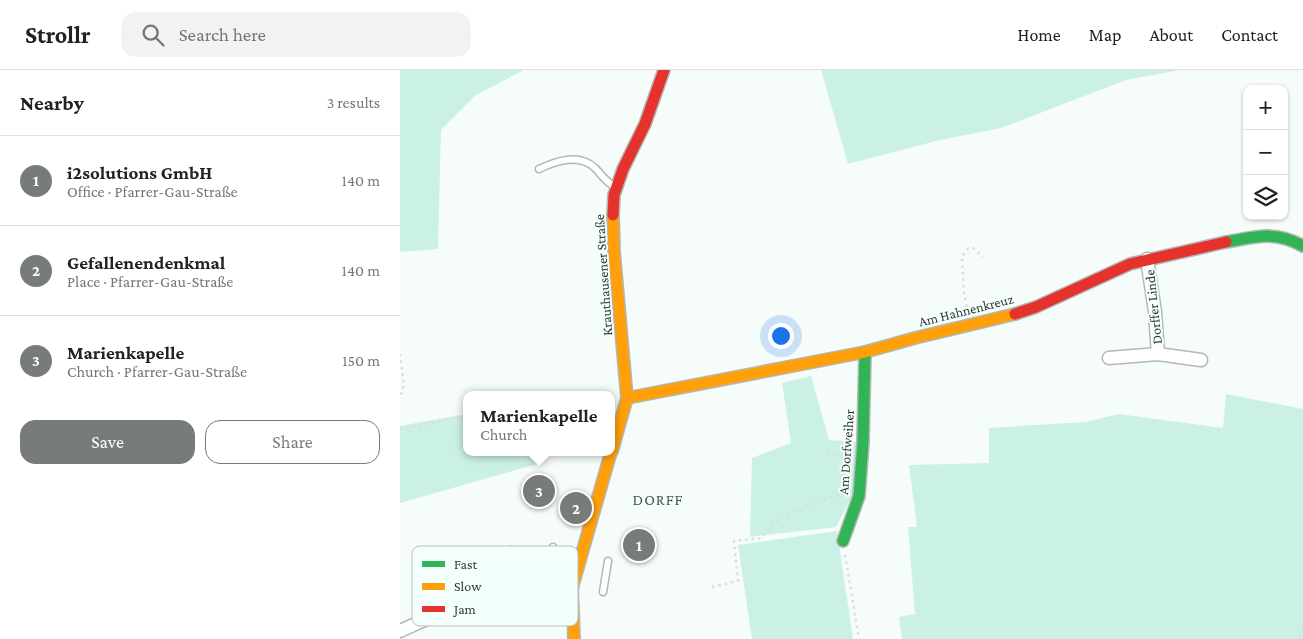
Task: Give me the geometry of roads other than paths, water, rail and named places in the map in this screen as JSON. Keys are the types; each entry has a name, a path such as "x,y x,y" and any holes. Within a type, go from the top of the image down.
{"street":[{"name":"Krauthausener Straße","path":"627,398 614,252 614,195 623,169 645,124 664,70"},
{"name":"Am Hahnenkreuz","path":"627,398 865,352 1004,318 1036,307 1122,268 1147,259 1210,245 1271,235 1292,240 1303,246"},
{"name":"Dorffer Linde","path":"1147,259 1156,312 1158,354"},
{"name":"Am Dorfweiher","path":"843,541 859,496 863,442 865,352"},
{"name":"Dorffer Linde","path":"1109,358 1158,354 1200,360"},
{"path":"615,438 627,398"},
{"path":"578,567 610,456"},
{"path":"400,631 412,626"},
{"path":"573,626 574,639"}],"lane":[{"path":"539,169 559,160 579,161 594,166 604,179 617,187"},
{"path":"603,592 608,561"}],"place":[{"name":"Marienkapelle","path":"539,491"},
{"name":"Gefallenendenkmal","path":"576,508"},
{"name":"i2solutions GmbH","path":"639,545"}],"district":[{"name":"DORFF","path":"658,499"}]}
